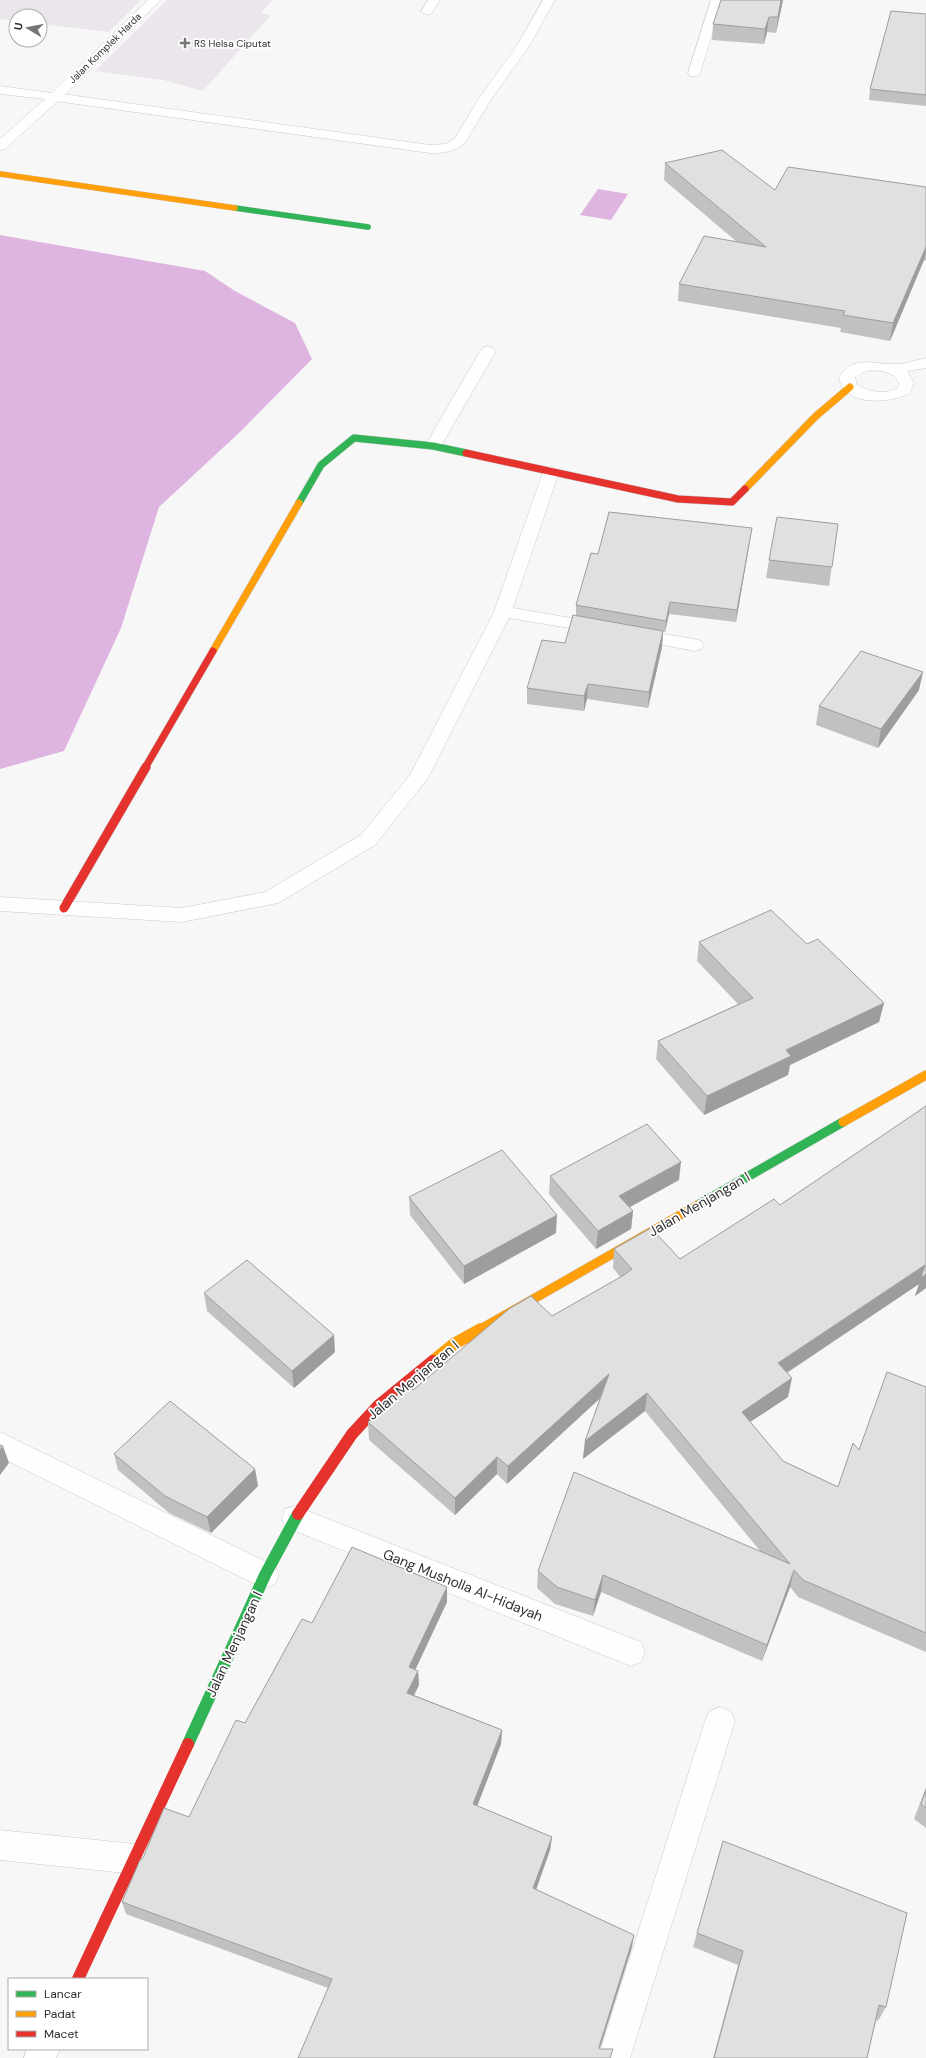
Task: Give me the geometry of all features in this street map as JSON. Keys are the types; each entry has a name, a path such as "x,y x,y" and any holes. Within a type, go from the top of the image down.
{"street":[{"name":"Jalan Komplek Harda","path":"0,146 55,97 156,0"},
{"path":"426,12 434,0"},
{"path":"0,90 430,149 444,148 456,144 460,140 486,97 522,48 549,0"},
{"path":"694,73 717,0"},
{"path":"0,174 368,227"},
{"path":"434,446 488,351"},
{"path":"893,369 906,379 907,385 905,390 898,394 878,397 867,395 850,387 847,377 856,369 874,366 893,369 926,363"},
{"path":"64,908 321,465 354,438 434,446 678,499 732,502 816,416 850,387"},
{"path":"0,904 182,915 271,898 368,840 418,778 503,612 551,472"},
{"path":"503,612 695,645"},
{"name":"Jalan Menjangan I","path":"78,1978 135,1859 265,1575 295,1518 352,1434 378,1406 454,1344 926,1075"},
{"path":"0,1444 265,1575"},
{"name":"Gang Musholla Al-Hidayah","path":"295,1518 631,1652"},
{"path":"614,2058 720,1721"},
{"path":"0,1845 135,1859"}],"shaded area":[{"path":"0,0 141,0 109,32 48,25 48,8 8,8 8,20 0,19"},
{"name":"RS Helsa Ciputat","path":"167,0 273,0 261,13 271,15 203,91 163,80 95,71"},
{"path":"598,189 628,194 611,220 580,215"},
{"path":"0,235 205,271 235,291 295,323 312,359 240,432 159,507 121,628 64,751 0,769"}],"building":[{"path":"721,0 781,0 778,17 769,17 765,29 713,24"},
{"path":"891,11 926,14 926,95 870,89"},
{"path":"722,150 775,190 788,167 926,187 926,247 893,323 843,315 845,311 679,284 704,236 766,247 665,163"},
{"path":"609,512 752,528 737,610 670,602 666,621 576,605 591,553 598,554"},
{"path":"777,517 838,524 832,567 769,560"},
{"path":"573,615 663,631 649,692 588,684 584,696 527,688 542,640 565,643"},
{"path":"861,651 923,672 881,729 819,706"},
{"path":"771,910 807,944 818,939 884,1003 786,1050 791,1056 707,1096 658,1041 753,998 699,942"},
{"path":"926,1106 926,1274 921,1278 925,1265 778,1363 792,1378 742,1412 783,1461 838,1487 853,1443 859,1450 887,1372 926,1387 926,1633 803,1580 794,1570 767,1645 603,1575 595,1600 557,1587 538,1571 574,1472 790,1564 647,1393 585,1441 609,1374 508,1466 497,1457 455,1498 368,1422 408,1386 413,1390 509,1309 531,1296 552,1316 624,1275 632,1269 614,1249 651,1228 680,1259 774,1199 780,1205"},
{"path":"647,1124 681,1162 619,1196 633,1211 598,1231 550,1176"},
{"path":"502,1150 557,1215 464,1266 409,1197"},
{"path":"247,1260 334,1335 292,1371 204,1293"},
{"path":"170,1401 255,1469 207,1517 165,1496 114,1454"},
{"path":"352,1547 447,1587 409,1667 418,1671 407,1693 502,1730 473,1804 552,1837 533,1888 634,1935 599,2047 600,2049 613,2049 610,2058 298,2058 332,1979 122,1902 140,1860 143,1858 164,1808 189,1817 236,1720 245,1723 302,1619 312,1623"},
{"path":"926,1790 926,1808 921,1804"},
{"path":"723,1841 907,1913 886,2007 879,2005 867,2058 714,2058 743,1951 697,1933"}],"traffic: fast":[{"path":"235,208 368,227"},
{"path":"299,503 321,465 354,438 433,446 466,453"},
{"path":"698,1205 843,1122"},
{"path":"188,1744 265,1575 298,1514"}],"traffic: slow":[{"path":"0,174 235,208"},
{"path":"745,489 816,416 850,387"},
{"path":"213,651 299,503"},
{"path":"843,1122 926,1075"},
{"path":"433,1361 454,1344 698,1205"}],"traffic: jam":[{"path":"466,453 678,499 732,502 745,489"},
{"path":"64,908 213,651"},
{"path":"298,1514 352,1434 378,1406 433,1361"},
{"path":"78,1978 188,1744"}],"place":[{"name":"RS Helsa Ciputat","path":"185,43"}]}
